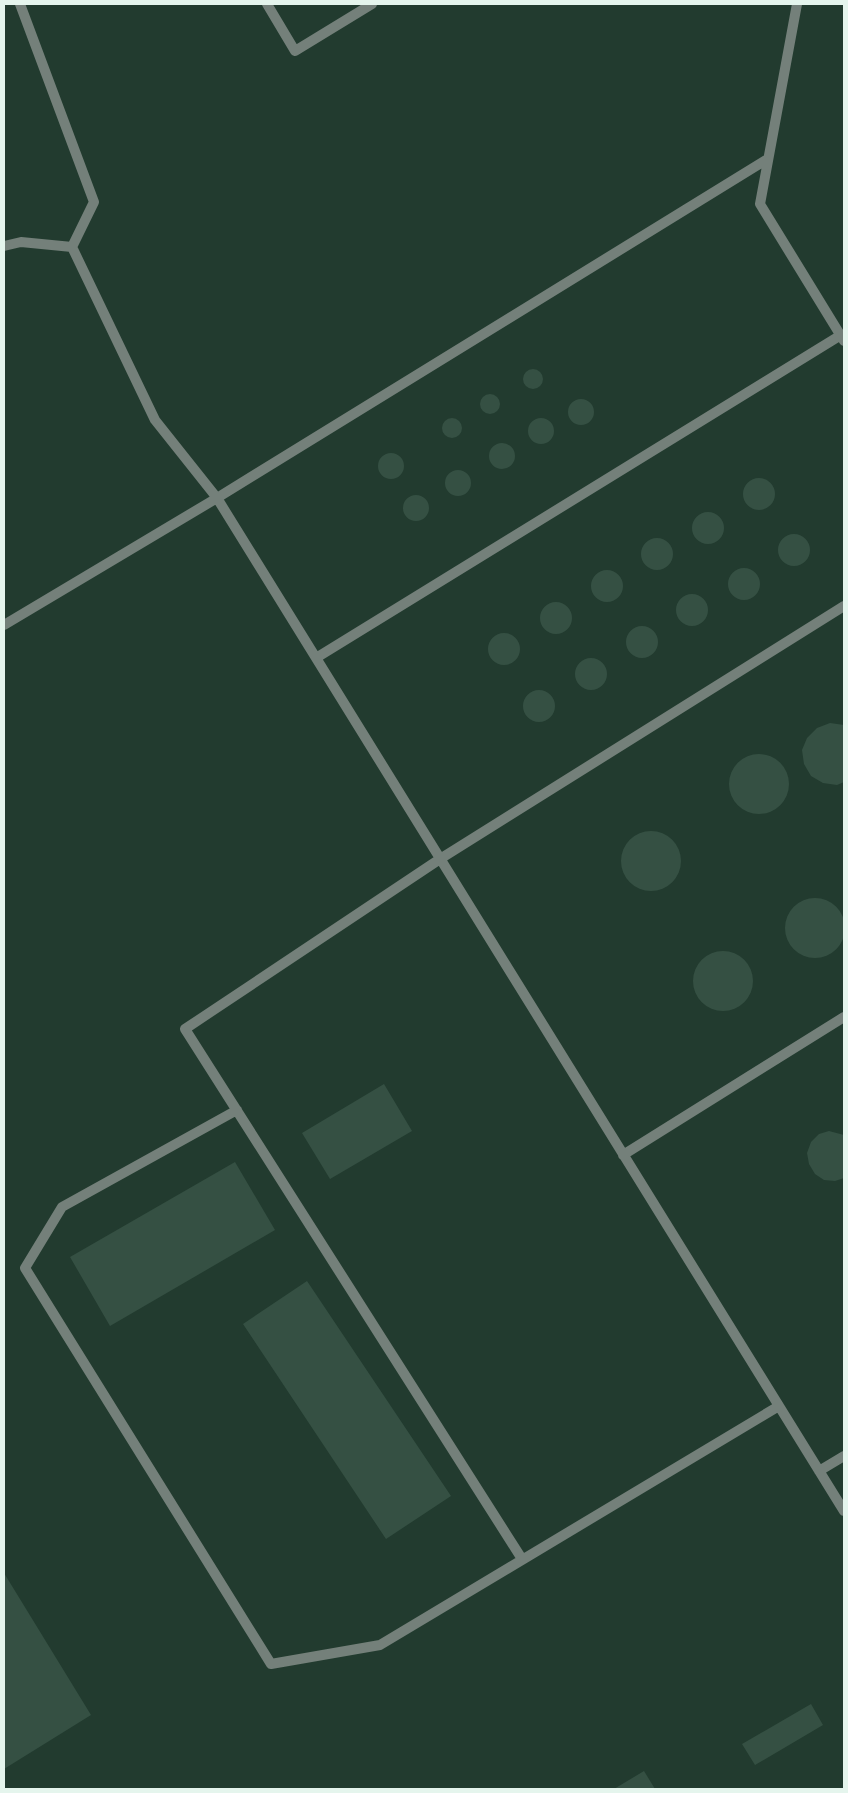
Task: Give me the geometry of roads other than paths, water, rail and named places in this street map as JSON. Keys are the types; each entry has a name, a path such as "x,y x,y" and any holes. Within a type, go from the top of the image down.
{"lane":[{"path":"20,4 94,202 72,247"},
{"path":"267,4 296,51 372,4"},
{"path":"316,658 842,338 760,204 766,160 797,4"},
{"path":"4,625 217,498 766,160"},
{"path":"4,246 21,242 72,247"},
{"path":"72,247 155,420 217,498 844,1511"},
{"path":"522,1559 186,1029 440,859 844,606"},
{"path":"624,1155 844,1017"},
{"path":"236,1110 62,1208 25,1268 271,1664 380,1645 779,1406"},
{"path":"820,1471 844,1456"}]}
